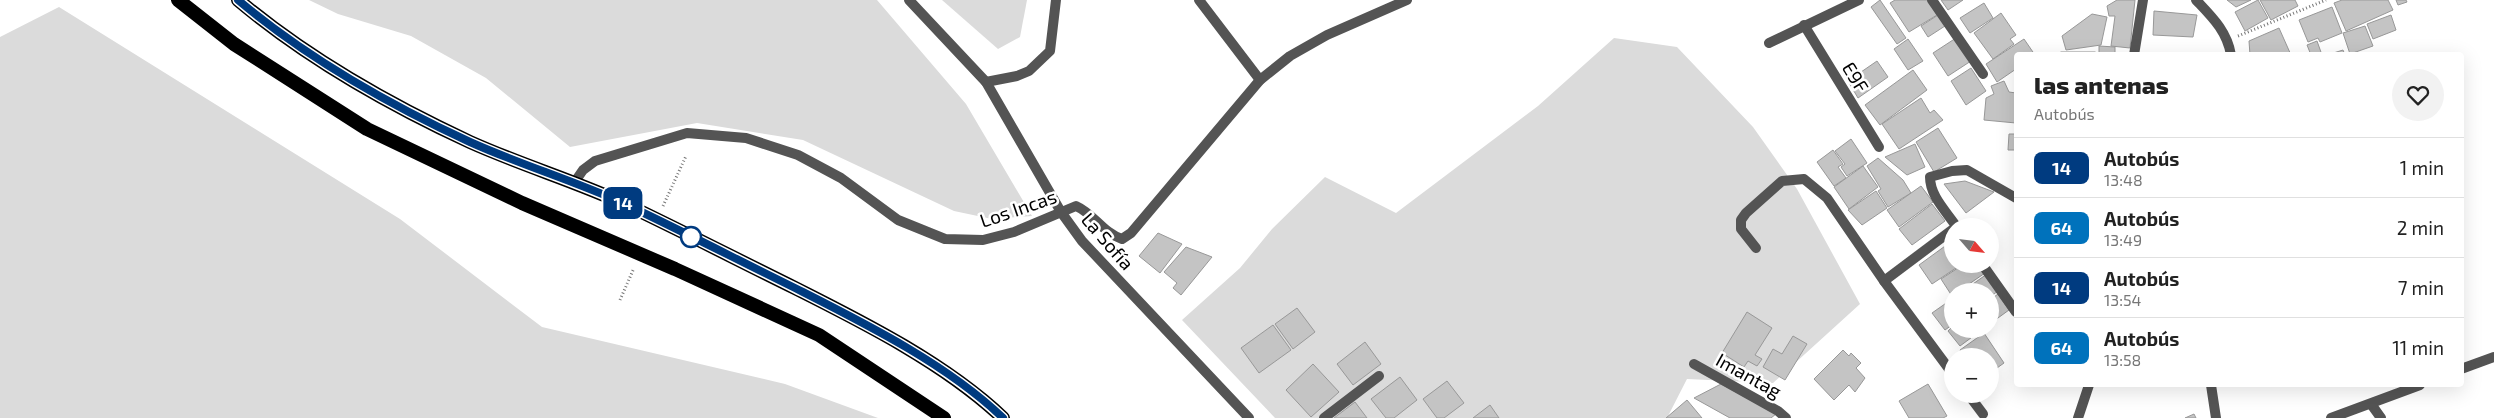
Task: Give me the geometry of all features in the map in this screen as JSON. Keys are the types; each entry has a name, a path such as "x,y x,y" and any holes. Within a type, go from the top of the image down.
{"highway":[{"path":"178,0 234,44 367,129 522,203 676,269 819,335 944,418"},
{"path":"238,0 261,20 327,64 387,100 471,142 624,204 836,308 916,353 991,406 1003,418"}],"street":[{"name":"La Sofía","path":"908,0 986,82 1061,212 1082,241 1249,418"},
{"path":"986,82 1017,76 1029,71 1050,51 1056,0"},
{"path":"1199,0 1260,80"},
{"name":"Los Incas","path":"574,183 583,170 595,161 686,133 746,138 798,155 841,178 898,220 945,239 983,240 1014,232 1076,206 1087,211 1112,236 1122,239 1131,234 1260,80 1290,56 1327,36 1407,0"},
{"path":"1770,43 1859,0"},
{"path":"1932,0 1983,74"},
{"path":"2134,52 2143,0"},
{"path":"2196,0 2214,19 2228,40 2230,52"},
{"name":"E9F","path":"1804,25 1879,147"},
{"path":"1950,218 1934,195 1930,178 1952,171 1967,170 2014,197"},
{"path":"1756,248 1741,229 1741,220 1746,213 1782,182 1804,180 1827,198 1884,281 1944,362"},
{"path":"1884,281 1944,236"},
{"path":"1988,273 2014,309"},
{"path":"2464,368 2494,357"},
{"name":"Imantag","path":"1694,364 1778,411 1786,418"},
{"path":"1324,418 1379,376"},
{"path":"2078,418 2088,387"},
{"path":"2210,387 2216,418"},
{"path":"2331,418 2415,387"},
{"path":"1975,403 1984,414"},
{"path":"2371,404 2380,418"}],"path":[{"path":"2228,40 2326,0"}],"shaded area":[{"path":"309,0 877,0 966,104 1032,216 992,219 954,211 803,140 697,123 570,147 486,78 411,36 338,14"},
{"path":"942,0 1027,0 1020,37 998,49"},
{"path":"59,7 400,219 542,327 785,384 878,418 0,418 0,37"},
{"path":"1614,38 1677,47 1753,127 1797,189 1860,304 1773,383 1687,379 1667,418 1275,418 1182,320 1240,268 1272,229 1325,177 1396,213 1538,106"}],"building":[{"path":"1880,0 1906,38 1897,44 1871,7"},
{"path":"1895,0 1928,0 1937,15 1909,32 1890,3"},
{"path":"1941,0 1963,0 1948,10"},
{"path":"2117,0 2135,0 2130,48 2111,46 2115,16 2109,16 2107,6"},
{"path":"2227,0 2251,0 2236,7"},
{"path":"2258,0 2268,18 2245,31 2235,12"},
{"path":"2260,0 2295,0 2298,6 2271,20"},
{"path":"2342,0 2388,0 2393,10 2346,31 2334,3"},
{"path":"2396,0 2406,0 2407,2 2398,5"},
{"path":"1984,3 1993,18 1970,33 1960,18"},
{"path":"2332,7 2342,33 2320,42 2318,38 2308,42 2299,20"},
{"path":"2154,11 2197,15 2193,37 2153,35"},
{"path":"2001,13 2016,35 2010,39 2014,44 1993,59 1974,33"},
{"path":"2092,14 2107,17 2101,45 2066,50 2062,36"},
{"path":"1938,15 1945,26 1928,37 1921,26"},
{"path":"2391,15 2396,30 2373,39 2367,24"},
{"path":"2365,26 2373,46 2356,52 2349,52 2343,33"},
{"path":"2279,28 2290,52 2250,52 2249,41"},
{"path":"1956,38 1971,61 1948,76 1933,53"},
{"path":"1908,39 1923,61 1908,70 1894,49"},
{"path":"2024,39 2033,52 2014,52 2014,70 1997,82 1986,64"},
{"path":"2317,41 2321,52 2310,52 2307,45"},
{"path":"2099,46 2115,47 2115,52 2099,52"},
{"path":"1877,61 1888,77 1858,98 1848,81"},
{"path":"1971,68 1986,91 1966,105 1951,81"},
{"path":"1913,70 1927,90 1880,125 1865,105"},
{"path":"2004,81 2009,92 2014,93 2014,123 1984,120 1986,98 1994,94 1991,86"},
{"path":"1921,98 1930,113 1934,110 1943,120 1899,149 1882,124"},
{"path":"1938,128 1957,158 1934,172 1916,142"},
{"path":"2009,134 2014,134 2014,150 2008,150"},
{"path":"1851,139 1867,163 1847,176 1841,167 1845,164 1835,151"},
{"path":"1915,144 1925,167 1907,175 1885,157"},
{"path":"1833,150 1843,164 1838,167 1846,178 1834,186 1817,162"},
{"path":"1878,158 1903,180 1911,193 1888,207 1878,191 1881,189 1867,166"},
{"path":"1863,166 1878,187 1849,209 1834,187"},
{"path":"1965,181 1994,192 1966,213 1944,184"},
{"path":"1921,186 1933,202 1899,227 1887,210"},
{"path":"1876,191 1887,208 1862,225 1848,210"},
{"path":"1932,204 1944,220 1944,222 1912,245 1899,229"},
{"path":"1158,233 1182,244 1160,273 1139,256"},
{"path":"1186,247 1212,257 1181,295 1173,288 1177,283 1164,272"},
{"path":"1944,247 1944,273 1948,273 1932,284 1919,265"},
{"path":"1950,273 1985,273 1971,283 1944,284 1941,279"},
{"path":"1987,274 1993,283 1974,283"},
{"path":"1999,295 2009,310 1999,317"},
{"path":"1944,305 1944,329 1932,313"},
{"path":"1297,308 1315,332 1293,349 1275,324"},
{"path":"1747,312 1772,328 1755,355 1762,359 1757,366 1748,361 1744,367 1722,353"},
{"path":"1273,325 1291,350 1259,373 1241,348"},
{"path":"1793,336 1807,344 1785,380 1763,367 1773,349 1782,354"},
{"path":"1954,338 1971,338 1960,346"},
{"path":"1977,338 1987,338 1994,348 1963,348"},
{"path":"1365,342 1381,364 1353,385 1337,364"},
{"path":"1843,350 1849,356 1851,353 1861,363 1856,368 1865,378 1855,392 1849,385 1834,400 1814,379"},
{"path":"1999,356 2004,363 1999,367"},
{"path":"1313,364 1339,392 1311,417 1286,390"},
{"path":"1400,377 1417,400 1394,418 1386,418 1371,399"},
{"path":"1447,381 1464,403 1444,418 1437,418 1423,399"},
{"path":"1721,384 1776,414 1771,418 1730,418 1694,398"},
{"path":"1928,384 1947,416 1943,418 1909,418 1899,401"},
{"path":"1687,400 1702,418 1666,418"},
{"path":"1355,402 1367,418 1334,418"},
{"path":"1490,405 1499,418 1473,418"},
{"path":"2194,414 2196,418 2185,418"}],"bus line":[{"name":"14","path":"238,0 261,20 327,64 387,100 471,142 624,204 836,308 916,353 991,406 1003,418"}]}
